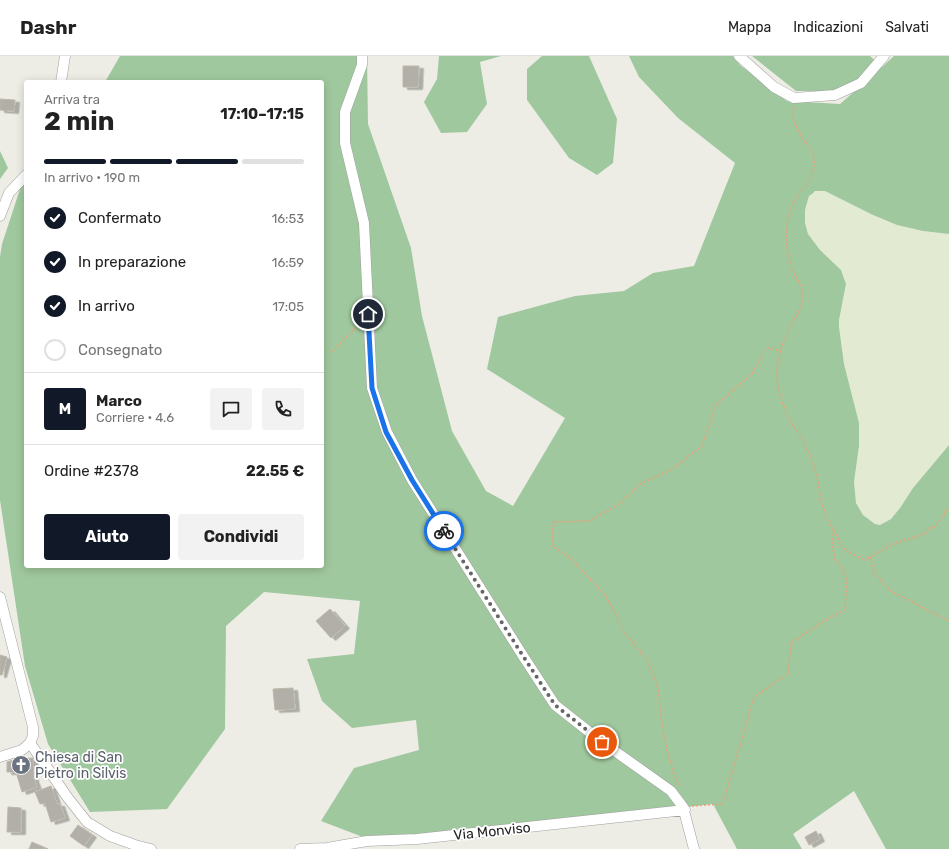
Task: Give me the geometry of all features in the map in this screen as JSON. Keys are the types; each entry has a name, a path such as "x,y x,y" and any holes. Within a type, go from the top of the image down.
{"street":[{"path":"61,80 65,56"},
{"path":"362,56 362,64 345,112 345,143 364,223 372,388 386,432 412,480 555,705 602,742 671,791 687,808 694,849"},
{"path":"739,56 774,87 794,98 835,95 861,83 884,56"},
{"path":"0,216 9,193 24,177"},
{"path":"0,597 33,727 33,736 30,743 22,750 0,757"},
{"path":"30,743 68,798 87,822 110,836 134,847 152,849"},
{"name":"Via Monviso","path":"300,849 327,848 367,841 417,839 687,808"}],"path":[{"path":"794,107 794,125 804,142 809,145 814,158 814,165 809,179 796,197 788,219 786,242 788,256 803,294 802,302 786,336 782,351 777,371 778,391 792,424 802,439 814,467 821,500 828,520 834,530 840,546 845,550 854,554 858,558 865,560 881,549 927,533 928,528 934,528 949,508"},
{"path":"332,352 368,314"},
{"path":"676,779 661,717 658,689 647,659 627,636 605,595 569,557 552,546 553,522 588,522 617,506 640,484 672,469 702,446 716,406 752,374 766,347 782,351"},
{"path":"687,808 723,804 754,697 788,674 791,642 822,622 845,610 847,581 843,569 835,560 832,544 834,530"},
{"path":"870,557 875,574 891,591 949,621"}],"green space":[{"path":"120,56 367,56 368,124 411,248 422,316 452,431 486,491 513,506 565,418 487,369 498,317 575,296 624,291 653,273 694,266 735,163 678,118 639,77 629,56 733,56 740,65 787,101 840,104 880,69 841,91 796,91 752,56 870,56 882,67 894,56 949,56 949,234 923,231 897,225 873,215 825,191 815,191 809,196 805,210 805,223 808,234 820,250 841,270 846,284 839,327 844,364 859,423 859,446 854,482 856,503 863,515 875,524 880,525 891,519 913,488 949,445 949,849 886,849 854,791 793,834 802,849 737,849 713,804 376,842 321,821 354,768 419,750 416,720 352,728 322,701 307,659 354,654 360,601 264,592 226,626 225,729 167,809 90,812 48,744 25,666 0,500 0,257 2,244 21,186 24,185 24,568 324,568 324,80 106,80"},
{"path":"439,56 501,56 480,62 487,104 467,132 441,133 424,102 437,79"},
{"path":"542,56 589,56 617,119 613,163 597,175 569,158 527,100 527,69"},
{"path":"0,151 8,168 0,179"},
{"path":"815,191 825,191 873,215 897,225 923,231 949,234 949,445 913,488 894,516 880,525 875,524 865,518 856,503 854,482 859,446 859,423 844,364 839,327 846,284 844,276 836,265 820,250 808,234 805,223 805,210 809,196"}],"building":[{"path":"403,66 419,66 418,87 403,87"},
{"path":"0,99 15,100 14,111 0,110"},
{"path":"330,609 345,626 331,638 316,621"},
{"path":"0,655 7,657 2,675 0,675"},
{"path":"293,688 295,709 275,710 273,689"},
{"path":"33,758 34,779 37,787 22,792 16,772 7,772 7,762 16,759"},
{"path":"51,786 57,804 60,804 65,818 51,822 45,803 40,804 35,792"},
{"path":"8,807 21,808 21,832 7,832"},
{"path":"78,825 92,835 84,846 70,836"},
{"path":"816,831 820,839 809,845 805,837"},
{"path":"32,842 48,849 29,849"}],"way so far":[{"path":"444,531 555,705 602,742"}],"place":[{"name":"Chiesa di San Pietro in Silvis","path":"21,765"}],"route":[{"path":"368,314 372,388 386,432 412,480 444,531"}]}
